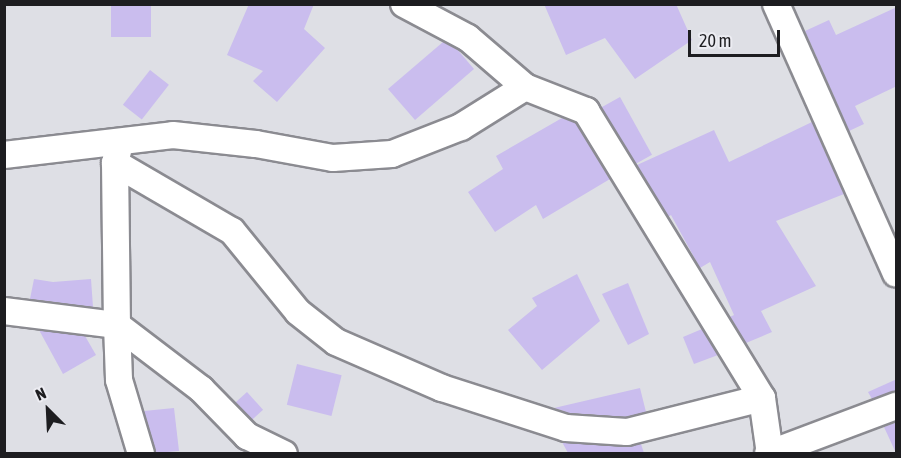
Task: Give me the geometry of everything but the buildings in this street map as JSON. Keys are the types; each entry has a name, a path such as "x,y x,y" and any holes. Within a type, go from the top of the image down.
{"street":[{"path":"776,4 897,273"},
{"path":"411,5 468,38 525,87 586,111 762,398 768,452 897,405"},
{"path":"4,155 118,151 173,135 255,144 333,158 392,154 461,127 525,87"},
{"path":"118,151 119,380 141,453"},
{"path":"118,151 232,231 298,312 336,342 442,388 566,428 627,432 762,398"},
{"path":"4,312 117,325 201,389 247,435 284,453"}]}
